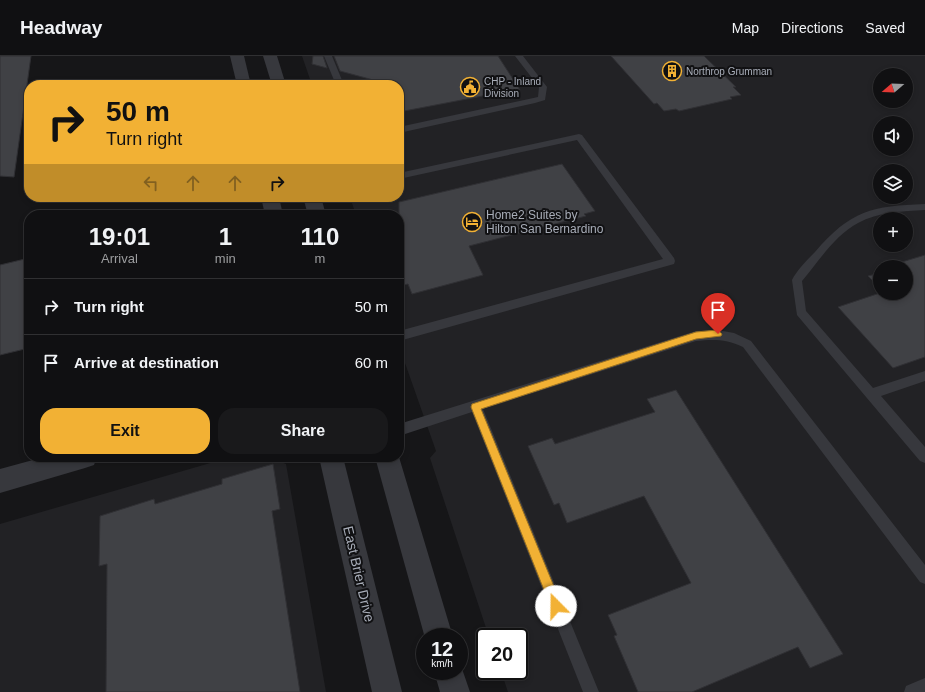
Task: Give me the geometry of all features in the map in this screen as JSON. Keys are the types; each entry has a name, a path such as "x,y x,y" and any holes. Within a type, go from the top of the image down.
{"street":[{"path":"238,56 243,80"},
{"path":"271,56 278,80"},
{"path":"0,481 67,462"},
{"name":"East Brier Drive","path":"332,462 387,692"},
{"path":"388,462 436,628"},
{"path":"451,680 455,692"}],"lane":[{"path":"328,56 338,80"},
{"path":"404,129 535,101 542,98 543,87 519,56"},
{"path":"404,175 579,137 670,261 404,335"},
{"path":"925,207 893,208 854,220 833,238 798,280 801,312 925,458"},
{"path":"404,429 476,407 696,336 718,334 735,337 747,344 925,577"},
{"path":"871,394 925,376"},
{"path":"476,407 591,692"},
{"path":"912,692 925,686"}],"shaded area":[{"path":"302,56 925,56 925,692 508,692 504,680 528,680 528,628 486,628 430,458 436,451 404,360 404,210 354,210 352,202 404,202 404,80 310,80"},
{"path":"214,462 281,462 286,464 326,692 0,692 0,524"}],"building":[{"path":"0,56 31,56 28,80 24,80 24,106 14,177 0,176"},
{"path":"313,56 323,56 327,68 312,64"},
{"name":"CHP - Inland Division","path":"334,56 498,56 520,90 497,96 493,94 404,111 404,80 373,80 340,71"},
{"name":"Northrop Grumman","path":"611,56 704,56 736,87 733,87 741,95 730,97 732,99 679,111 676,109 664,111 657,103 654,104"},
{"path":"562,164 595,211 584,214 586,216 469,246 483,275 412,294 408,284 404,285 404,210 399,210 399,202"},
{"path":"925,255 925,357 893,368 838,307 873,295 873,300 913,300 913,260 908,260"},
{"path":"24,259 24,349 0,355 0,265"},
{"path":"873,275 873,281 868,276"},
{"path":"676,390 843,654 810,668 798,647 692,692 638,692 614,636 617,635 608,615 691,583 644,496 567,523 559,503 554,505 528,446 552,438 555,444 655,412 647,399"},
{"path":"273,464 280,509 272,511 300,692 106,692 107,564 99,566 100,516 154,499 155,504 222,484 222,479"}],"place":[{"name":"Northrop Grumman","path":"672,71"},
{"name":"CHP - Inland Division","path":"470,87"},
{"name":"Home2 Suites by Hilton San Bernardino","path":"472,222"}],"route":[{"path":"556,606 476,407 696,336 718,334"}]}
